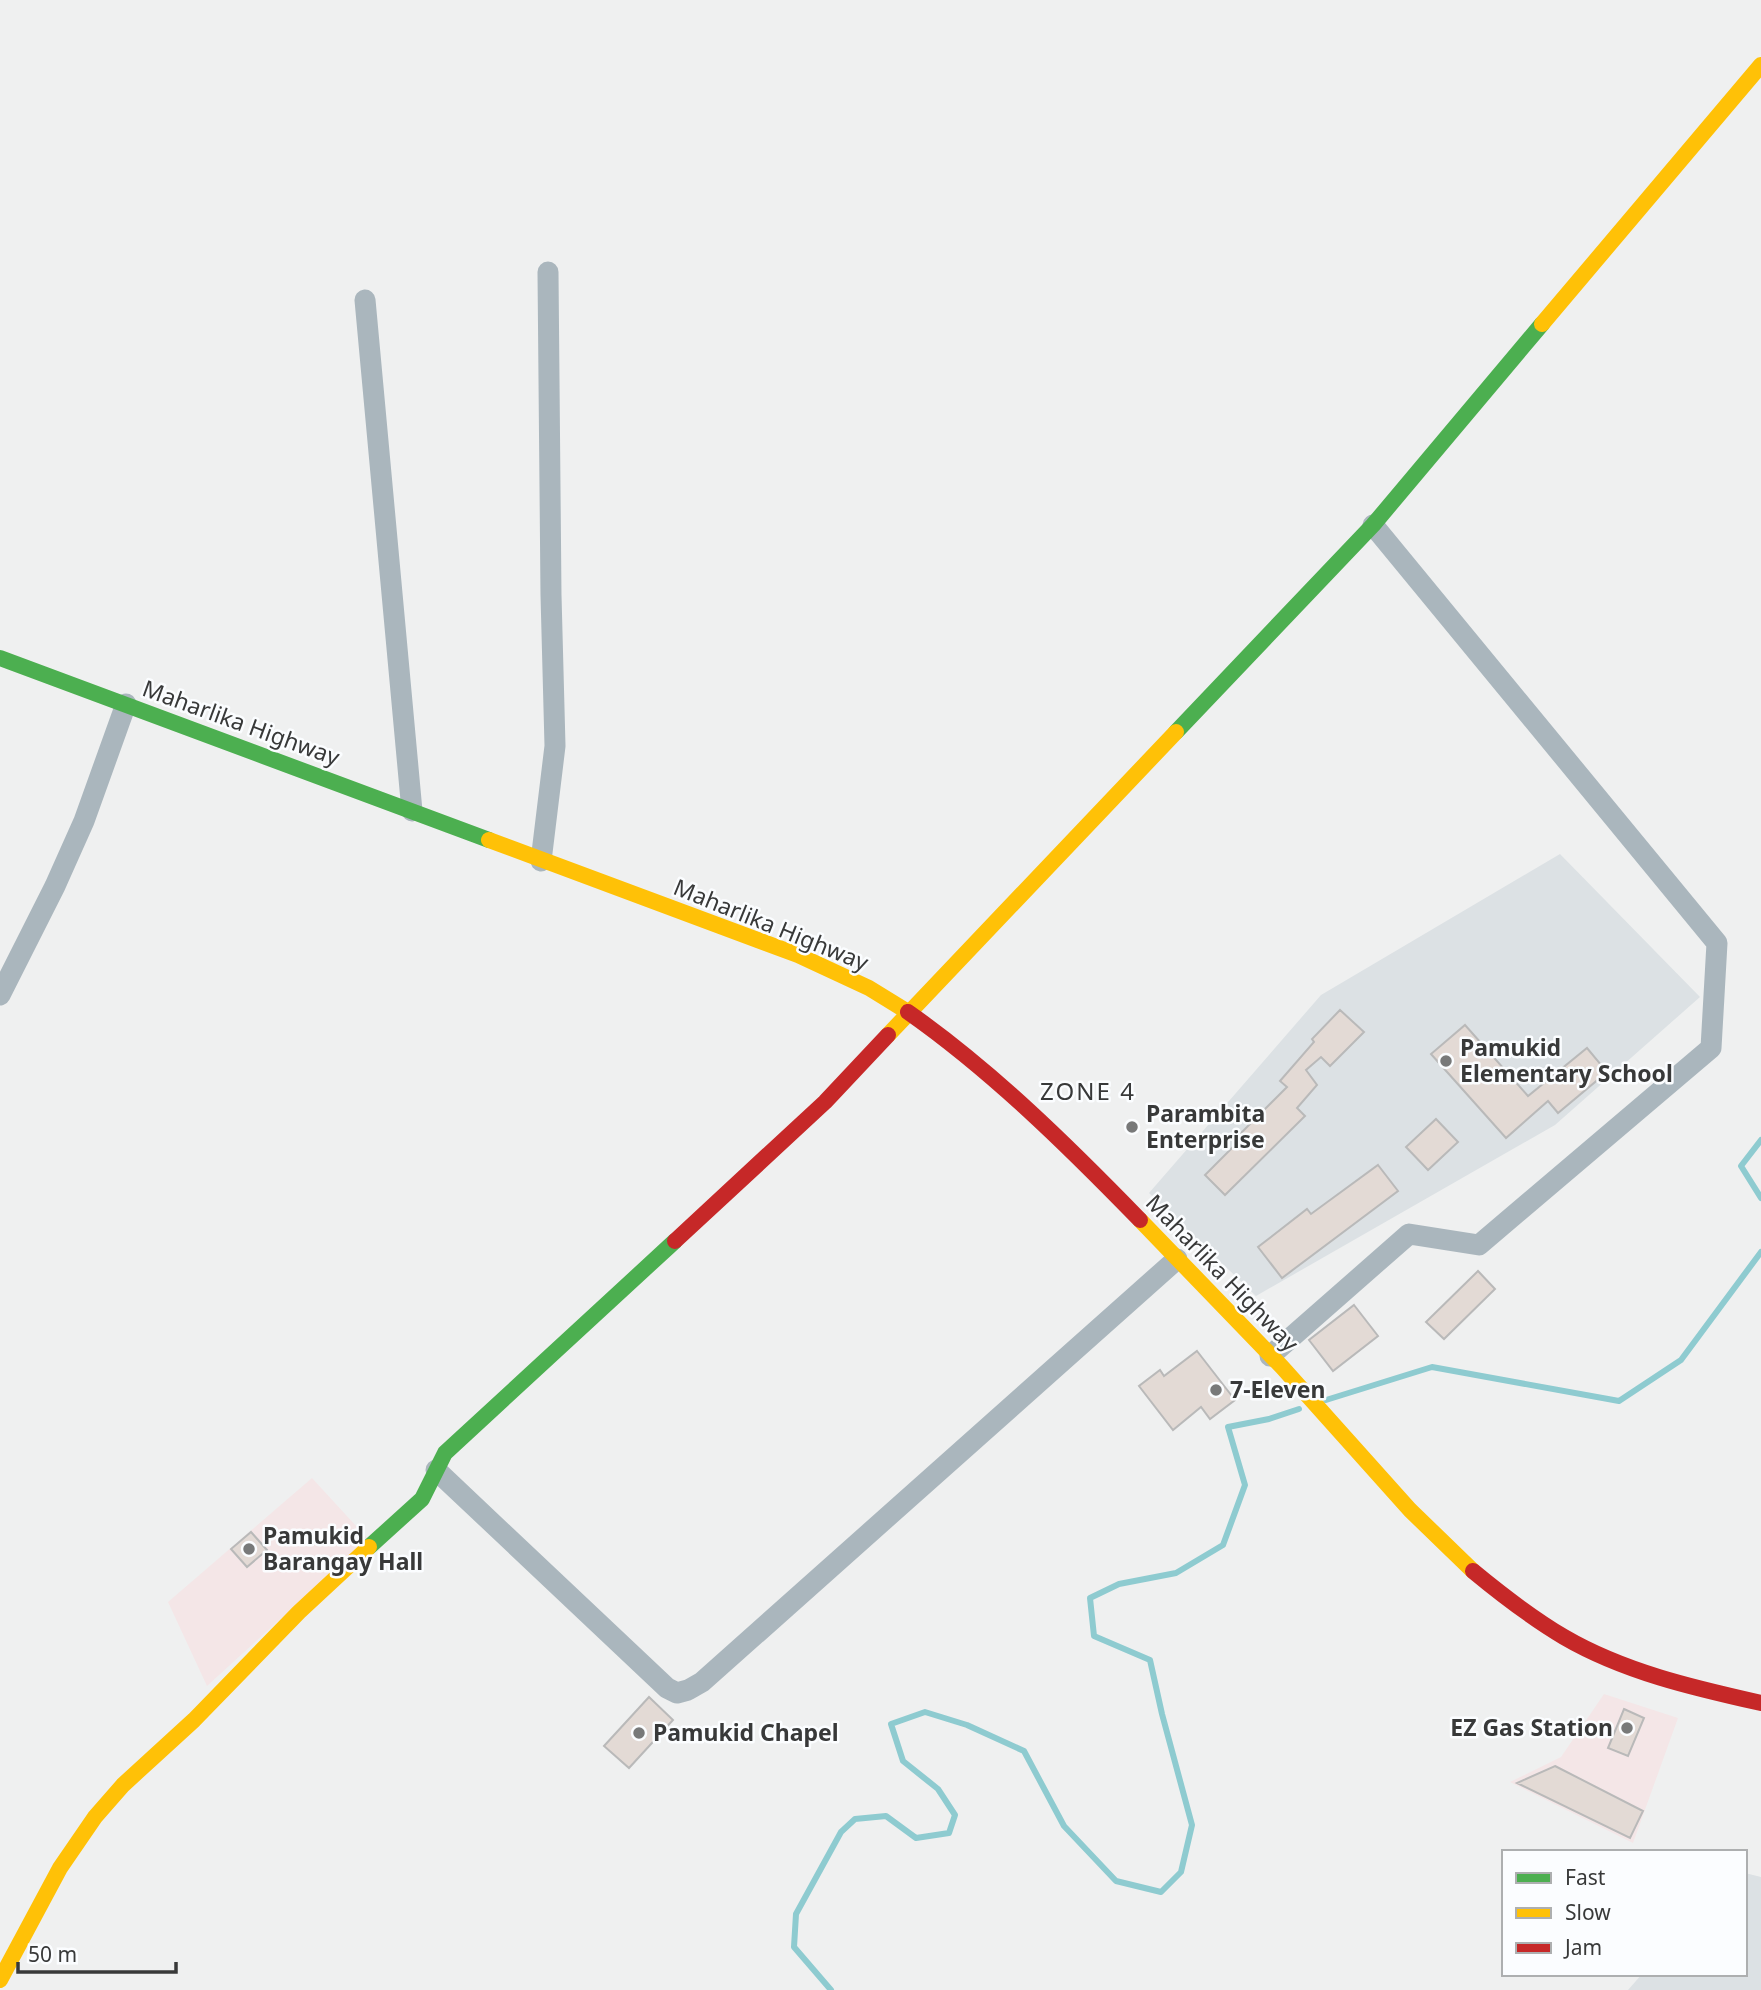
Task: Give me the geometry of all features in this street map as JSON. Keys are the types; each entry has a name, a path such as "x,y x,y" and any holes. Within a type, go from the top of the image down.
{"main road":[{"path":"0,1980 60,1868 95,1817 123,1785 194,1720 299,1612 422,1499 445,1452 825,1102 910,1013 1373,525 1761,65"},
{"name":"Maharlika Highway","path":"0,658 798,955 879,993 910,1013 974,1063 1046,1127 1150,1229 1350,1444 1479,1577 1541,1623 1580,1646 1658,1678 1761,1703"}],"street":[{"path":"541,861 555,746 548,272"},
{"path":"365,300 412,811"},
{"path":"1270,1356 1409,1234 1479,1245 1711,1048 1717,943 1373,525"},
{"path":"0,995 55,886 84,821 126,704"},
{"path":"436,1470 667,1688 677,1693 688,1690 702,1682 1177,1259"}],"shaded area":[{"name":"Pamukid Elementary School","path":"1560,854 1700,997 1555,1125 1256,1296 1149,1193 1321,995"},
{"path":"312,1478 368,1539 207,1686 168,1602"},
{"path":"1604,1694 1678,1718 1633,1843 1510,1782 1561,1757"},
{"path":"1747,1874 1761,1877 1761,1990 1628,1990 1640,1976 1747,1976"}],"building":[{"path":"1340,1010 1364,1032 1330,1066 1321,1057 1306,1070 1317,1085 1297,1108 1305,1116 1225,1195 1205,1175 1243,1137 1240,1134 1287,1087 1280,1081 1314,1042 1312,1039"},
{"path":"1465,1025 1528,1096 1587,1048 1607,1072 1558,1113 1548,1101 1506,1138 1431,1054"},
{"path":"1436,1119 1458,1142 1428,1170 1406,1147"},
{"path":"1378,1165 1398,1191 1282,1278 1258,1247 1307,1209 1311,1214"},
{"path":"1478,1271 1495,1289 1444,1339 1426,1322"},
{"path":"1354,1305 1378,1336 1333,1371 1309,1340"},
{"path":"1197,1351 1235,1400 1210,1419 1201,1407 1173,1430 1139,1386 1160,1370 1164,1376"},
{"name":"Pamukid Barangay Hall","path":"251,1532 267,1550 247,1567 231,1549"},
{"name":"Pamukid Chapel","path":"649,1697 673,1720 629,1768 604,1746"},
{"path":"1624,1709 1644,1718 1628,1756 1608,1748"},
{"path":"1555,1766 1643,1811 1630,1838 1517,1783"}],"waterway":[{"path":"1761,1140 1741,1166 1761,1198"},
{"path":"1326,1400 1432,1367 1619,1401 1681,1360 1761,1252"},
{"path":"831,1990 794,1947 796,1914 841,1832 855,1819 886,1816 916,1838 949,1833 955,1815 938,1789 903,1761 891,1724 925,1712 967,1725 1024,1751 1064,1826 1116,1881 1161,1892 1181,1872 1192,1825 1150,1660 1094,1636 1090,1598 1119,1584 1176,1573 1223,1545 1245,1485 1228,1427 1269,1419 1299,1409"}],"traffic: fast":[{"path":"1176,732 1373,525 1542,324"},
{"path":"0,658 489,840"},
{"path":"369,1547 422,1499 445,1453 675,1241"}],"traffic: slow":[{"path":"1542,324 1761,65"},
{"path":"888,1035 1176,732"},
{"path":"489,840 798,955 869,988 908,1012"},
{"path":"1140,1220 1282,1367 1410,1510 1473,1571"},
{"path":"0,1980 60,1868 95,1817 123,1785 194,1720 299,1612 369,1547"}],"traffic: jam":[{"path":"908,1012 999,1084 1140,1220"},
{"path":"675,1241 825,1102 888,1035"},
{"path":"1473,1571 1540,1622 1587,1649 1660,1678 1761,1703"}],"place":[{"name":"Pamukid Elementary School","path":"1446,1061"},
{"name":"Parambita Enterprise","path":"1132,1127"},
{"name":"7-Eleven","path":"1216,1390"},
{"name":"Pamukid Barangay Hall","path":"249,1549"},
{"name":"EZ Gas Station","path":"1627,1728"},
{"name":"Pamukid Chapel","path":"639,1733"}],"district":[{"name":"ZONE 4","path":"1088,1092"}]}
